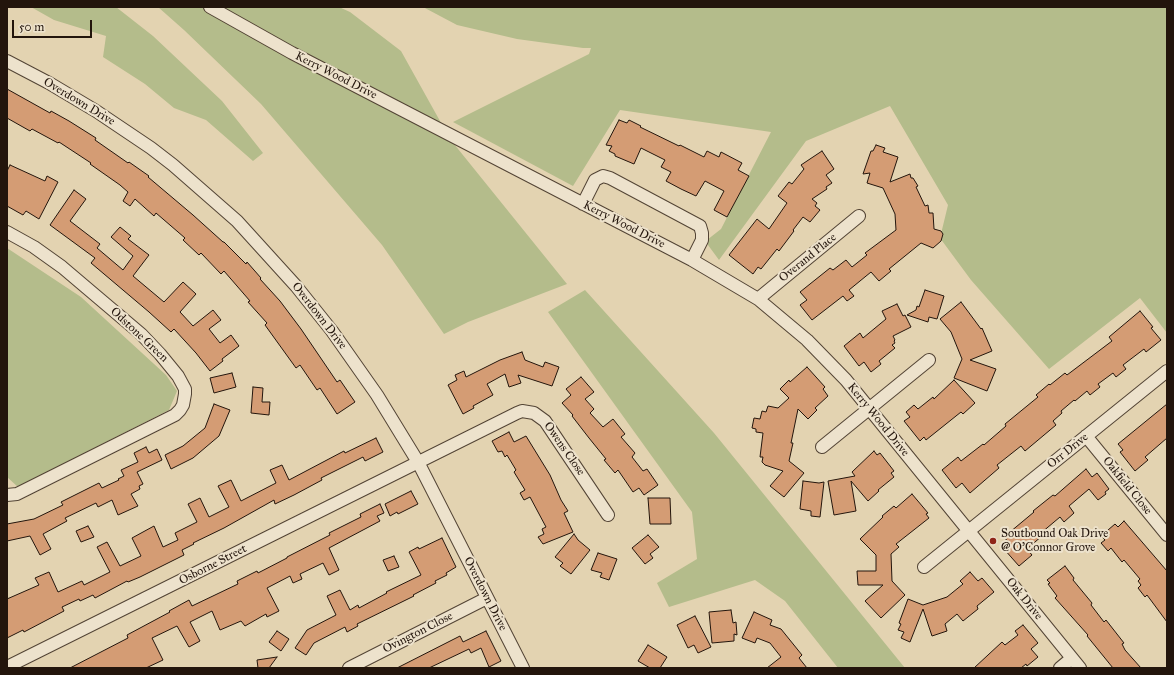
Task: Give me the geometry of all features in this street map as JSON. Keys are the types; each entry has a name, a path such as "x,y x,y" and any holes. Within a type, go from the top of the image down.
{"street":[{"name":"Kerry Wood Drive","path":"210,7 292,53 692,260 758,299 816,348 846,380 968,531"},
{"name":"Overdown Drive","path":"7,61 96,111 178,169 237,221 291,280 332,331 377,395 418,462 523,668"},
{"path":"583,204 596,180 603,176 610,178 700,226 703,237 692,260"},
{"name":"Overand Place","path":"758,299 859,216"},
{"name":"Odstone Green","path":"7,232 34,247 62,267 141,334 178,376 185,389 183,405 175,415 17,494 7,495"},
{"path":"822,446 929,360"},
{"name":"Orr Drive","path":"924,568 1167,371"},
{"name":"Owens Close","path":"418,462 511,415 522,411 534,413 545,421 608,515"},
{"name":"Oakfield Close","path":"1086,436 1167,535"},
{"name":"Osborne Street","path":"7,667 418,462"},
{"name":"Oak Drive","path":"968,531 1080,668"},
{"name":"Ovington Close","path":"349,668 487,598"},
{"path":"1060,668 1072,658"}],"green space":[{"path":"31,7 116,7 153,36 222,101 263,153 253,161 206,120 174,108 145,84 103,57 106,36 54,20"},
{"path":"158,7 339,7 350,12 401,51 450,139 567,284 468,322 444,334 382,245 261,104"},
{"path":"423,7 1167,7 1167,333 1140,298 1049,369 971,280 940,238 948,205 890,106 806,141 719,260 708,245 707,240 721,229 771,132 620,110 573,186 453,122 589,54 591,48 517,39 457,25"},
{"path":"7,248 81,297 166,375 177,391 169,410 18,487 7,477"},
{"path":"585,290 714,433 905,668 838,668 785,601 755,580 669,607 657,583 697,559 692,512 548,312"}],"building":[{"path":"7,89 50,113 51,111 69,121 96,138 95,140 149,176 148,177 224,242 246,264 247,262 280,301 337,382 340,380 355,402 337,414 320,388 317,390 300,365 296,368 265,325 267,323 248,302 250,301 224,271 221,274 201,253 199,255 183,240 185,238 156,213 154,216 135,199 130,206 123,201 128,192 90,164 91,163 59,142 58,143 32,129 30,131 7,118"},
{"path":"619,120 627,123 629,120 641,126 640,127 704,157 707,151 719,157 721,152 742,163 738,170 749,176 727,217 714,210 724,191 705,181 696,196 666,181 671,172 661,167 665,160 641,148 634,164 615,156 615,154 609,151 612,146 606,145"},
{"path":"876,145 885,148 883,152 898,157 890,182 910,174 911,178 913,178 918,186 916,187 925,206 928,205 929,213 933,213 934,229 941,231 943,234 941,241 933,248 921,243 889,269 891,271 879,281 871,272 849,290 854,296 847,301 843,296 812,320 800,305 807,300 800,292 830,268 833,270 846,260 852,267 867,255 865,253 896,230 895,214 883,188 867,183 870,173 863,174 871,151 873,151"},
{"path":"822,151 834,169 826,175 832,183 826,187 827,189 812,199 817,203 815,206 820,210 810,222 803,217 779,251 777,249 761,269 758,267 753,274 729,255 757,219 769,229 787,203 778,196 789,182 792,184 804,169 801,165"},
{"path":"10,165 45,181 47,176 58,182 39,219 26,211 23,215 7,206 7,171"},
{"path":"74,190 86,199 70,221 100,244 97,248 123,270 133,256 111,237 120,227 131,236 128,239 149,255 133,276 164,302 183,282 196,294 180,312 193,326 213,310 221,320 209,329 220,343 231,335 239,346 222,359 223,361 210,371 174,329 171,332 91,263 95,258 50,225"},
{"path":"925,290 944,296 937,319 929,317 928,322 907,315 916,310 917,306 919,307"},
{"path":"961,302 981,329 982,328 992,351 970,360 996,369 987,391 954,378 962,359 951,332 940,319"},
{"path":"897,304 911,327 893,336 895,343 892,345 895,348 879,361 881,364 871,372 864,362 859,366 844,346 860,333 863,338 886,319 882,311"},
{"path":"1140,311 1161,340 1146,352 1144,349 1123,365 1126,369 1116,377 1113,373 1098,384 1100,387 1090,395 1087,391 1075,401 1074,400 1061,411 1062,413 1053,421 1056,425 1025,451 1021,446 997,465 999,468 970,493 962,483 956,488 942,470 958,457 961,461 983,444 984,445 1006,426 1005,424 1038,397 1036,395 1049,384 1050,385 1065,373 1067,375 1112,341 1109,337"},
{"path":"522,352 525,360 543,367 545,362 559,367 552,386 518,375 521,383 509,387 505,374 487,384 493,395 473,406 474,408 463,414 448,385 457,380 455,375 464,371 466,377 500,360"},
{"path":"807,367 825,387 823,389 828,396 815,408 817,410 808,419 798,409 789,461 804,473 784,497 770,486 783,471 765,465 762,462 763,457 760,457 763,433 756,432 756,429 752,428 754,418 760,419 762,411 766,412 768,406 778,408 789,398 780,389 789,380 790,382"},
{"path":"232,373 236,387 214,393 210,378"},
{"path":"581,377 594,392 585,399 594,409 590,413 603,427 613,419 625,434 621,437 635,453 632,457 643,471 647,469 658,485 644,495 639,488 633,492 618,470 615,473 604,460 606,459 572,416 573,415 562,403 571,395 566,389"},
{"path":"954,380 975,403 963,414 961,412 926,440 924,437 920,441 904,421 910,417 906,412 914,405 918,409 933,397 934,399"},
{"path":"253,387 263,388 262,402 270,402 269,415 251,413"},
{"path":"214,404 230,410 219,436 193,458 171,469 165,455 183,446 205,428"},
{"path":"1167,404 1167,438 1145,457 1148,460 1135,471 1120,452 1123,450 1118,444"},
{"path":"509,432 514,442 526,436 550,475 561,500 568,511 564,513 573,532 543,544 538,537 544,534 542,529 546,527 530,497 524,500 520,493 525,490 514,472 516,470 507,455 505,457 502,451 498,452 492,441"},
{"path":"376,438 383,452 365,461 363,457 321,478 322,480 275,504 274,500 224,528 193,543 194,544 182,550 184,555 140,577 128,582 127,581 95,598 93,595 80,601 79,599 62,607 64,611 24,632 23,630 7,638 7,599 39,585 35,578 49,572 58,592 82,581 84,585 110,572 97,547 107,542 120,566 141,556 132,538 154,526 163,547 178,540 175,533 197,522 188,504 200,498 209,517 229,507 218,486 231,480 241,501 276,483 270,470 282,465 289,480 344,451 345,453"},
{"path":"146,447 149,453 157,449 162,460 137,472 143,484 139,486 140,489 131,494 138,506 118,515 112,500 98,507 96,503 65,518 67,521 43,534 51,549 40,555 30,536 7,541 7,524 34,519 63,505 61,502 99,483 102,488 119,480 118,479 124,476 121,470 138,462 134,453"},
{"path":"874,451 877,455 880,453 894,471 891,473 894,477 878,490 879,491 868,501 851,481 856,511 834,515 828,481 855,476 852,472"},
{"path":"1086,469 1092,477 1097,473 1109,489 1105,492 1106,494 1098,500 1089,489 1069,506 1074,513 1064,522 1060,517 1041,533 1043,535 1027,549 1032,555 1019,566 1004,549 1010,544 1004,537 1034,512 1033,511 1053,495 1055,496"},
{"path":"803,481 819,483 824,482 820,517 811,516 811,511 800,509"},
{"path":"411,491 418,504 398,514 397,512 390,516 385,504"},
{"path":"912,494 928,513 926,514 929,518 896,544 899,547 891,554 892,581 905,595 881,618 865,601 883,585 858,585 857,571 876,571 876,555 860,539 883,517 882,516 894,506 896,508"},
{"path":"648,498 670,498 671,524 650,524"},
{"path":"380,504 384,513 377,516 380,521 329,548 339,570 329,575 323,563 300,574 302,579 293,583 290,576 267,588 279,611 267,617 266,614 245,626 241,621 220,630 212,611 190,622 200,641 189,647 177,626 152,638 163,660 146,668 70,668 128,638 127,635 189,600 192,606 238,584 237,581 257,571 258,573 330,535 329,533 361,517 360,514"},
{"path":"1124,521 1167,571 1167,622 1147,595 1145,597 1138,588 1141,585 1138,581 1140,579 1124,560 1122,562 1111,548 1108,551 1101,543 1105,540 1101,536 1115,524 1118,527"},
{"path":"88,526 94,537 81,542 76,531"},
{"path":"574,534 578,540 590,550 571,574 560,566 563,563 555,557"},
{"path":"648,535 659,547 650,554 653,558 645,564 632,548"},
{"path":"442,538 456,567 446,573 447,575 435,581 436,583 413,595 414,596 357,624 358,626 347,632 345,627 314,643 306,655 295,648 307,630 336,615 327,596 340,590 350,610 358,605 359,608 387,593 386,592 421,575 409,552"},
{"path":"598,553 617,559 609,580 600,577 602,573 591,570"},
{"path":"394,556 399,567 388,571 383,560"},
{"path":"1065,566 1074,578 1073,580 1092,603 1091,605 1104,622 1106,620 1124,643 1122,644 1125,650 1141,668 1113,668 1087,636 1088,635 1055,598 1057,596 1048,584 1050,583 1047,580"},
{"path":"970,572 978,581 982,578 994,592 977,606 978,609 963,621 957,614 945,624 947,631 932,636 923,609 910,642 901,638 904,632 898,630 901,624 899,623 908,599 923,605 947,597 963,584 960,581"},
{"path":"731,610 733,623 736,622 737,635 734,634 734,641 712,643 709,612"},
{"path":"754,612 772,620 770,625 781,629 802,655 799,658 807,668 767,668 781,657 770,643 757,638 755,643 742,638"},
{"path":"695,616 711,647 698,653 694,645 688,648 677,625"},
{"path":"1023,625 1038,643 1031,649 1038,657 1027,666 1026,664 1021,668 974,668 1002,642 1005,645 1018,635 1015,631"},
{"path":"277,631 289,639 281,651 269,642"},
{"path":"486,631 501,661 489,667 481,648 471,653 469,649 429,668 397,668 460,636 463,642"},
{"path":"648,645 667,657 660,668 650,668 638,661"},
{"path":"277,657 269,668 258,668 257,660"}],"place":[{"name":"Soutbound Oak Drive @ O'Connor Grove","path":"993,541"}]}
